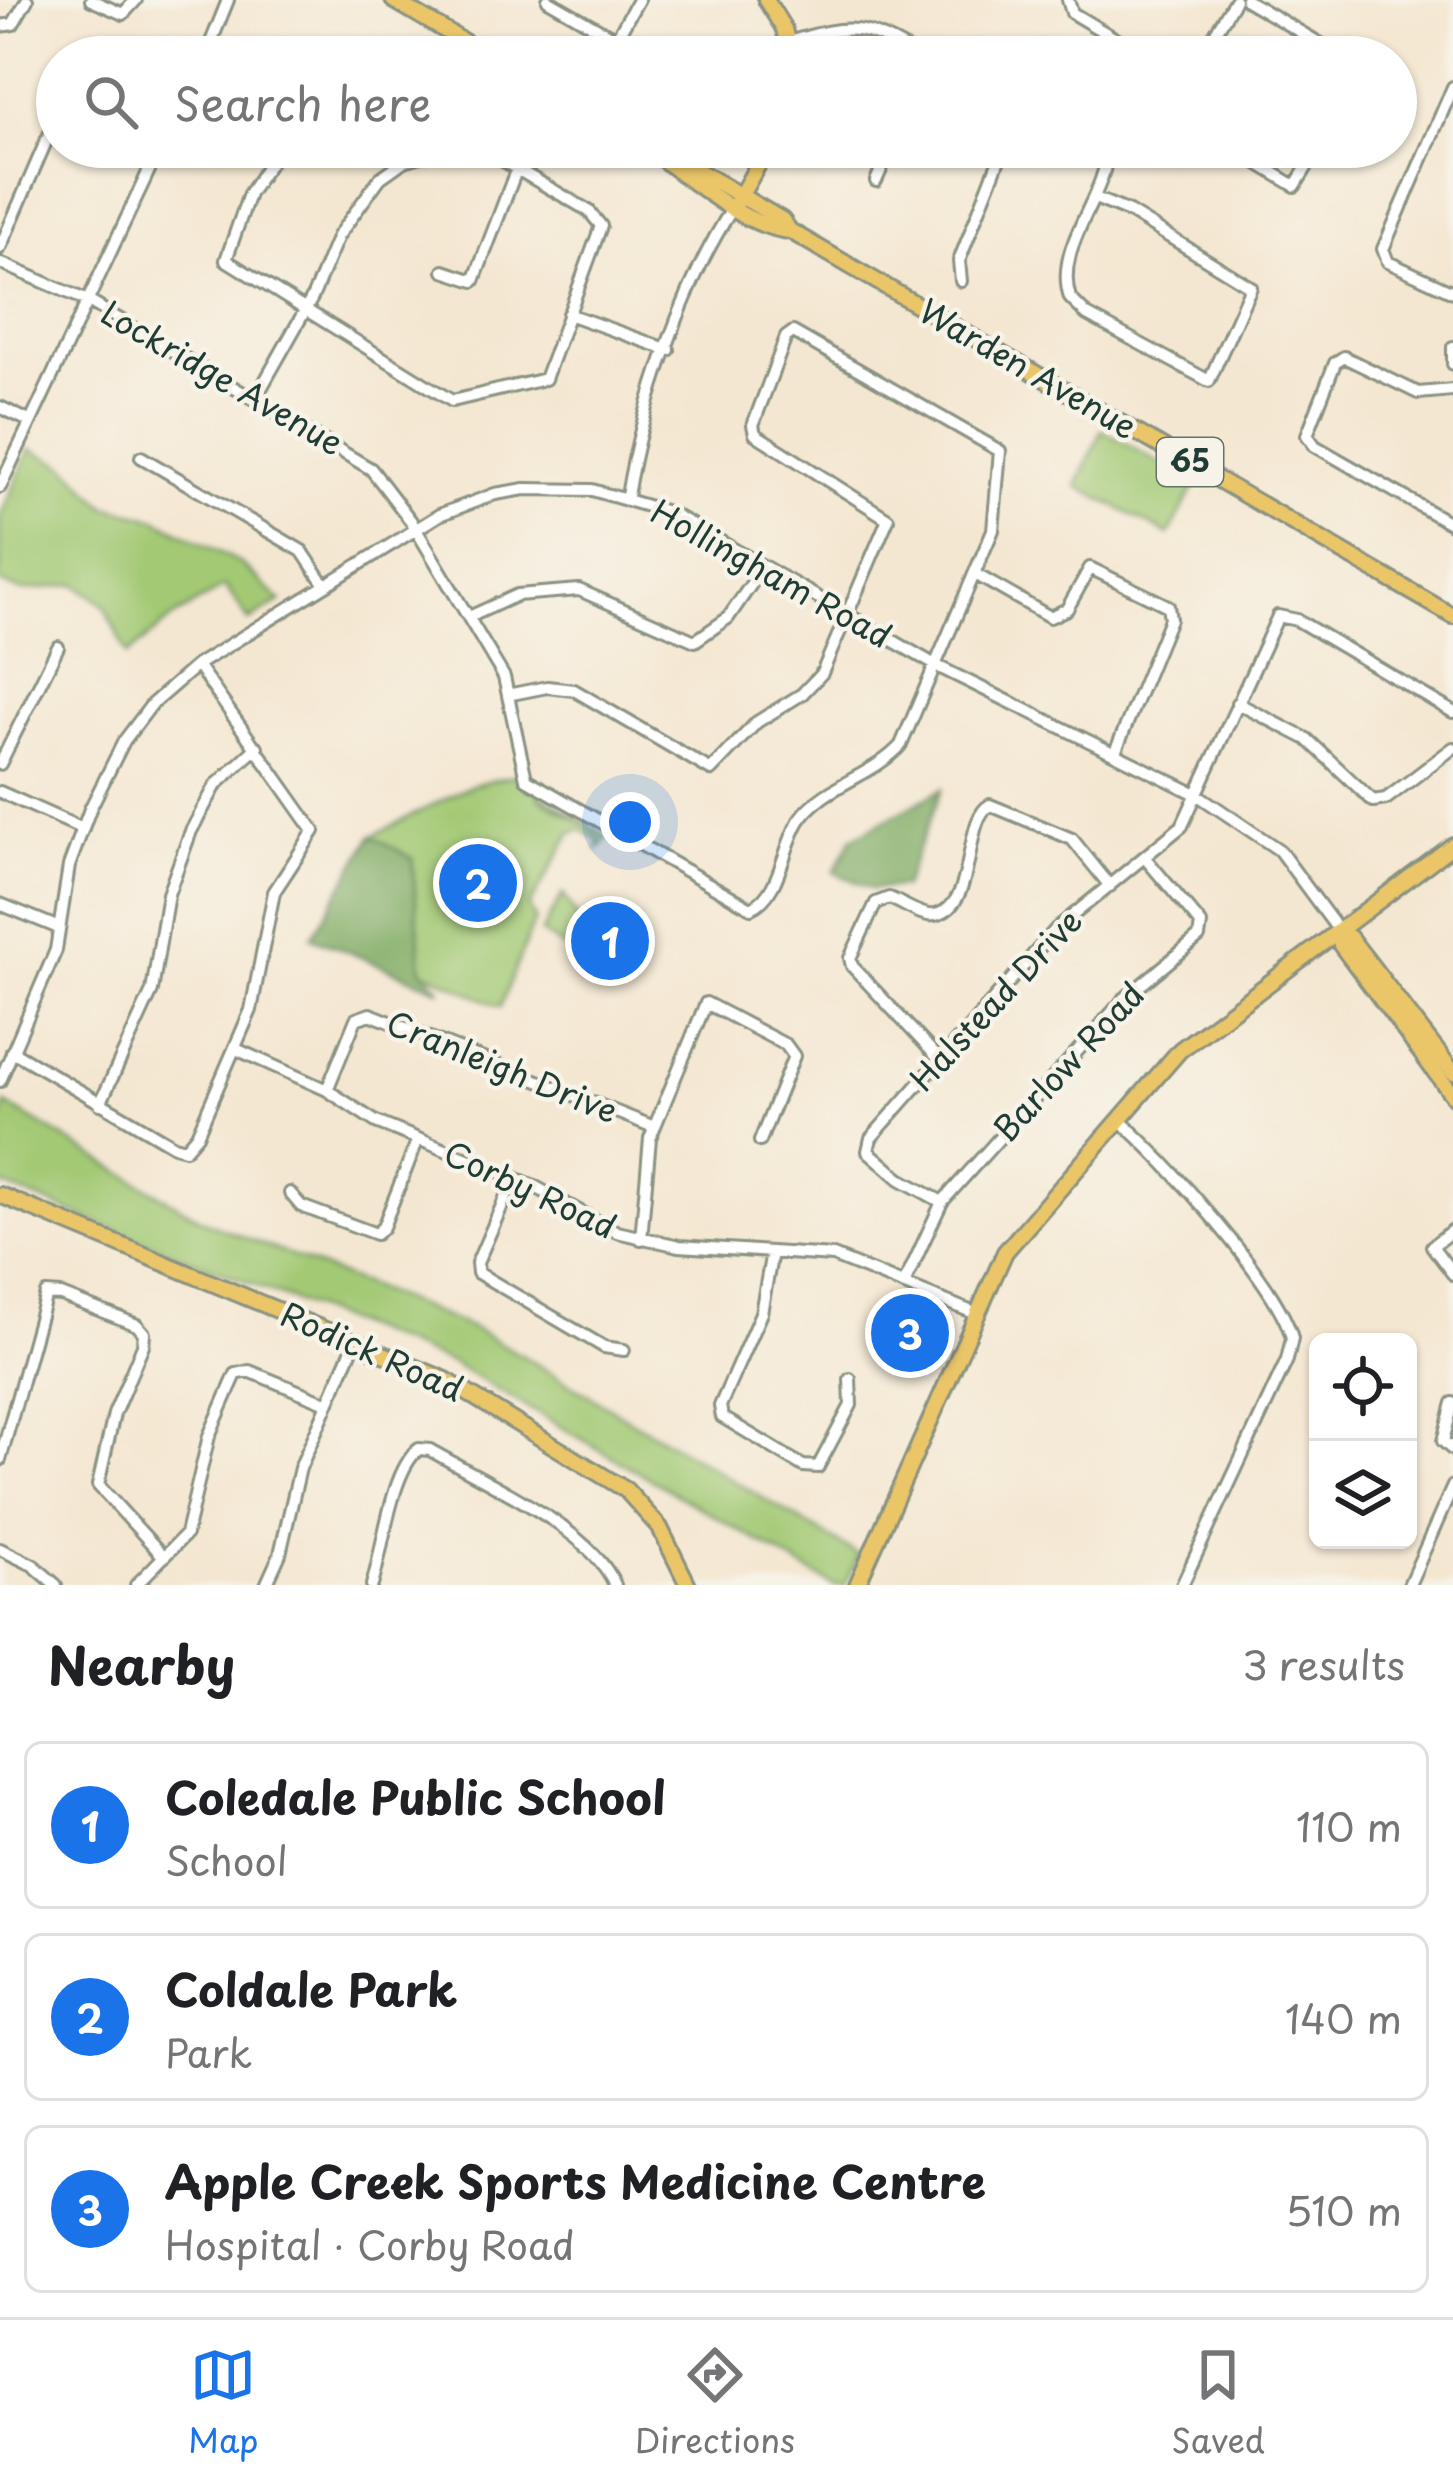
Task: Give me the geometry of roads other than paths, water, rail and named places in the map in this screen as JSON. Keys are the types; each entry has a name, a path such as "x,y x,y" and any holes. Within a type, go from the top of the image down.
{"main road":[{"path":"393,0 454,36"},
{"path":"766,0 784,36"},
{"name":"Warden Avenue","path":"680,168 737,201 775,230 790,231 1453,616"},
{"path":"737,201 756,168"},
{"path":"857,1585 1005,1252 1180,1050 1453,845"},
{"path":"1339,932 1350,938 1453,1072"},
{"path":"1339,932 1341,945 1453,1096"},
{"name":"Rodick Road","path":"0,1195 446,1380 612,1480 660,1528 688,1585"}],"street":[{"path":"0,26 13,24 27,0"},
{"path":"91,0 123,14 136,0"},
{"path":"213,36 228,0"},
{"path":"548,0 611,36"},
{"path":"618,36 638,0"},
{"path":"1068,0 1072,13 1111,36"},
{"path":"1214,36 1235,0"},
{"path":"1246,0 1307,36"},
{"path":"826,36 853,26 884,36"},
{"path":"1453,86 1384,252 1388,262 1453,292"},
{"path":"0,248 36,165"},
{"path":"0,488 151,168"},
{"path":"266,168 249,194 224,254 234,267 452,401 543,382 599,221 517,168 474,280 444,271"},
{"path":"255,399 305,310 338,236 380,178 394,168"},
{"path":"876,181 882,168"},
{"path":"961,281 959,261 996,168"},
{"path":"1095,197 1130,212 1251,287 1209,381 1087,315 1070,298 1068,260 1103,168"},
{"path":"1265,168 1295,186 1306,168"},
{"path":"627,496 648,407 669,350 737,201"},
{"name":"Lockridge Avenue","path":"0,262 90,302 354,454 391,490 512,694"},
{"path":"568,314 669,350"},
{"path":"793,332 1000,451 993,530 975,574 901,745 877,770 809,809 766,897 752,908 532,785 519,764 512,694 547,686 574,690 715,769 757,722 816,680 888,519 755,434 753,425 786,337 793,332"},
{"path":"1453,347 1453,364"},
{"path":"1453,390 1418,393 1344,357 1335,363 1307,435 1310,442 1453,526"},
{"path":"0,407 28,421"},
{"path":"141,457 302,551 325,585"},
{"name":"Hollingham Road","path":"0,1081 52,961 69,866 82,829 131,731 168,688 197,665 416,529 495,494 548,487 627,496 671,513 937,666 1198,795 1279,850 1339,932"},
{"path":"469,617 517,595 579,590 628,607 695,641 728,618 763,567"},
{"path":"975,574 1050,617 1066,609 1090,568 1168,606 1170,619 1115,750"},
{"name":"Halstead Drive","path":"942,1202 877,1163 868,1145 1056,928 1147,859 1182,826 1273,621 1283,615 1453,712"},
{"path":"0,764 58,647"},
{"path":"12,1051 185,1149 197,1135 251,1010 274,892 314,831 197,665"},
{"path":"1237,703 1324,751 1373,801 1382,802 1453,748"},
{"path":"100,1104 152,991 168,894 191,831 216,785 257,747"},
{"path":"0,793 82,829"},
{"path":"940,1060 852,966 850,958 876,903 889,898 931,915 941,912 962,886 977,819 990,805 1072,839 1110,886"},
{"name":"Barlow Road","path":"904,1284 942,1202 1124,999 1201,933 1201,924 1147,859"},
{"path":"0,904 59,928"},
{"path":"640,1240 653,1127 702,1006 713,1003 785,1045 794,1056 760,1141"},
{"name":"Cranleigh Drive","path":"327,1090 356,1019 370,1014 653,1127"},
{"name":"Corby Road","path":"236,1049 327,1090 376,1122 514,1178 640,1240 833,1256 977,1314"},
{"path":"1119,1120 1172,1167 1251,1270 1292,1338 1287,1360 1182,1585"},
{"path":"290,1193 302,1206 376,1234 418,1139"},
{"path":"514,1178 477,1263 478,1273 604,1347 624,1350"},
{"path":"1453,1230 1432,1246 1453,1274"},
{"path":"772,1252 765,1299 720,1406 722,1417 803,1466 818,1467 851,1406 850,1379"},
{"path":"0,1458 46,1294 61,1294 137,1325 144,1334 142,1346 113,1414 98,1485 164,1557"},
{"path":"266,1585 280,1554 300,1468 356,1340"},
{"path":"136,1585 186,1534 209,1436 236,1374 249,1371 327,1403"},
{"path":"1453,1402 1442,1441 1453,1450"},
{"path":"372,1585 392,1501 409,1458 419,1448 430,1450 573,1535 602,1561 615,1585"},
{"path":"1409,1585 1453,1486"},
{"path":"0,1549 33,1565 56,1585"}],"place":[{"name":"Coldale Park","path":"478,883"},
{"name":"Coledale Public School","path":"610,941"},
{"name":"Apple Creek Sports Medicine Centre","path":"910,1333"}]}
